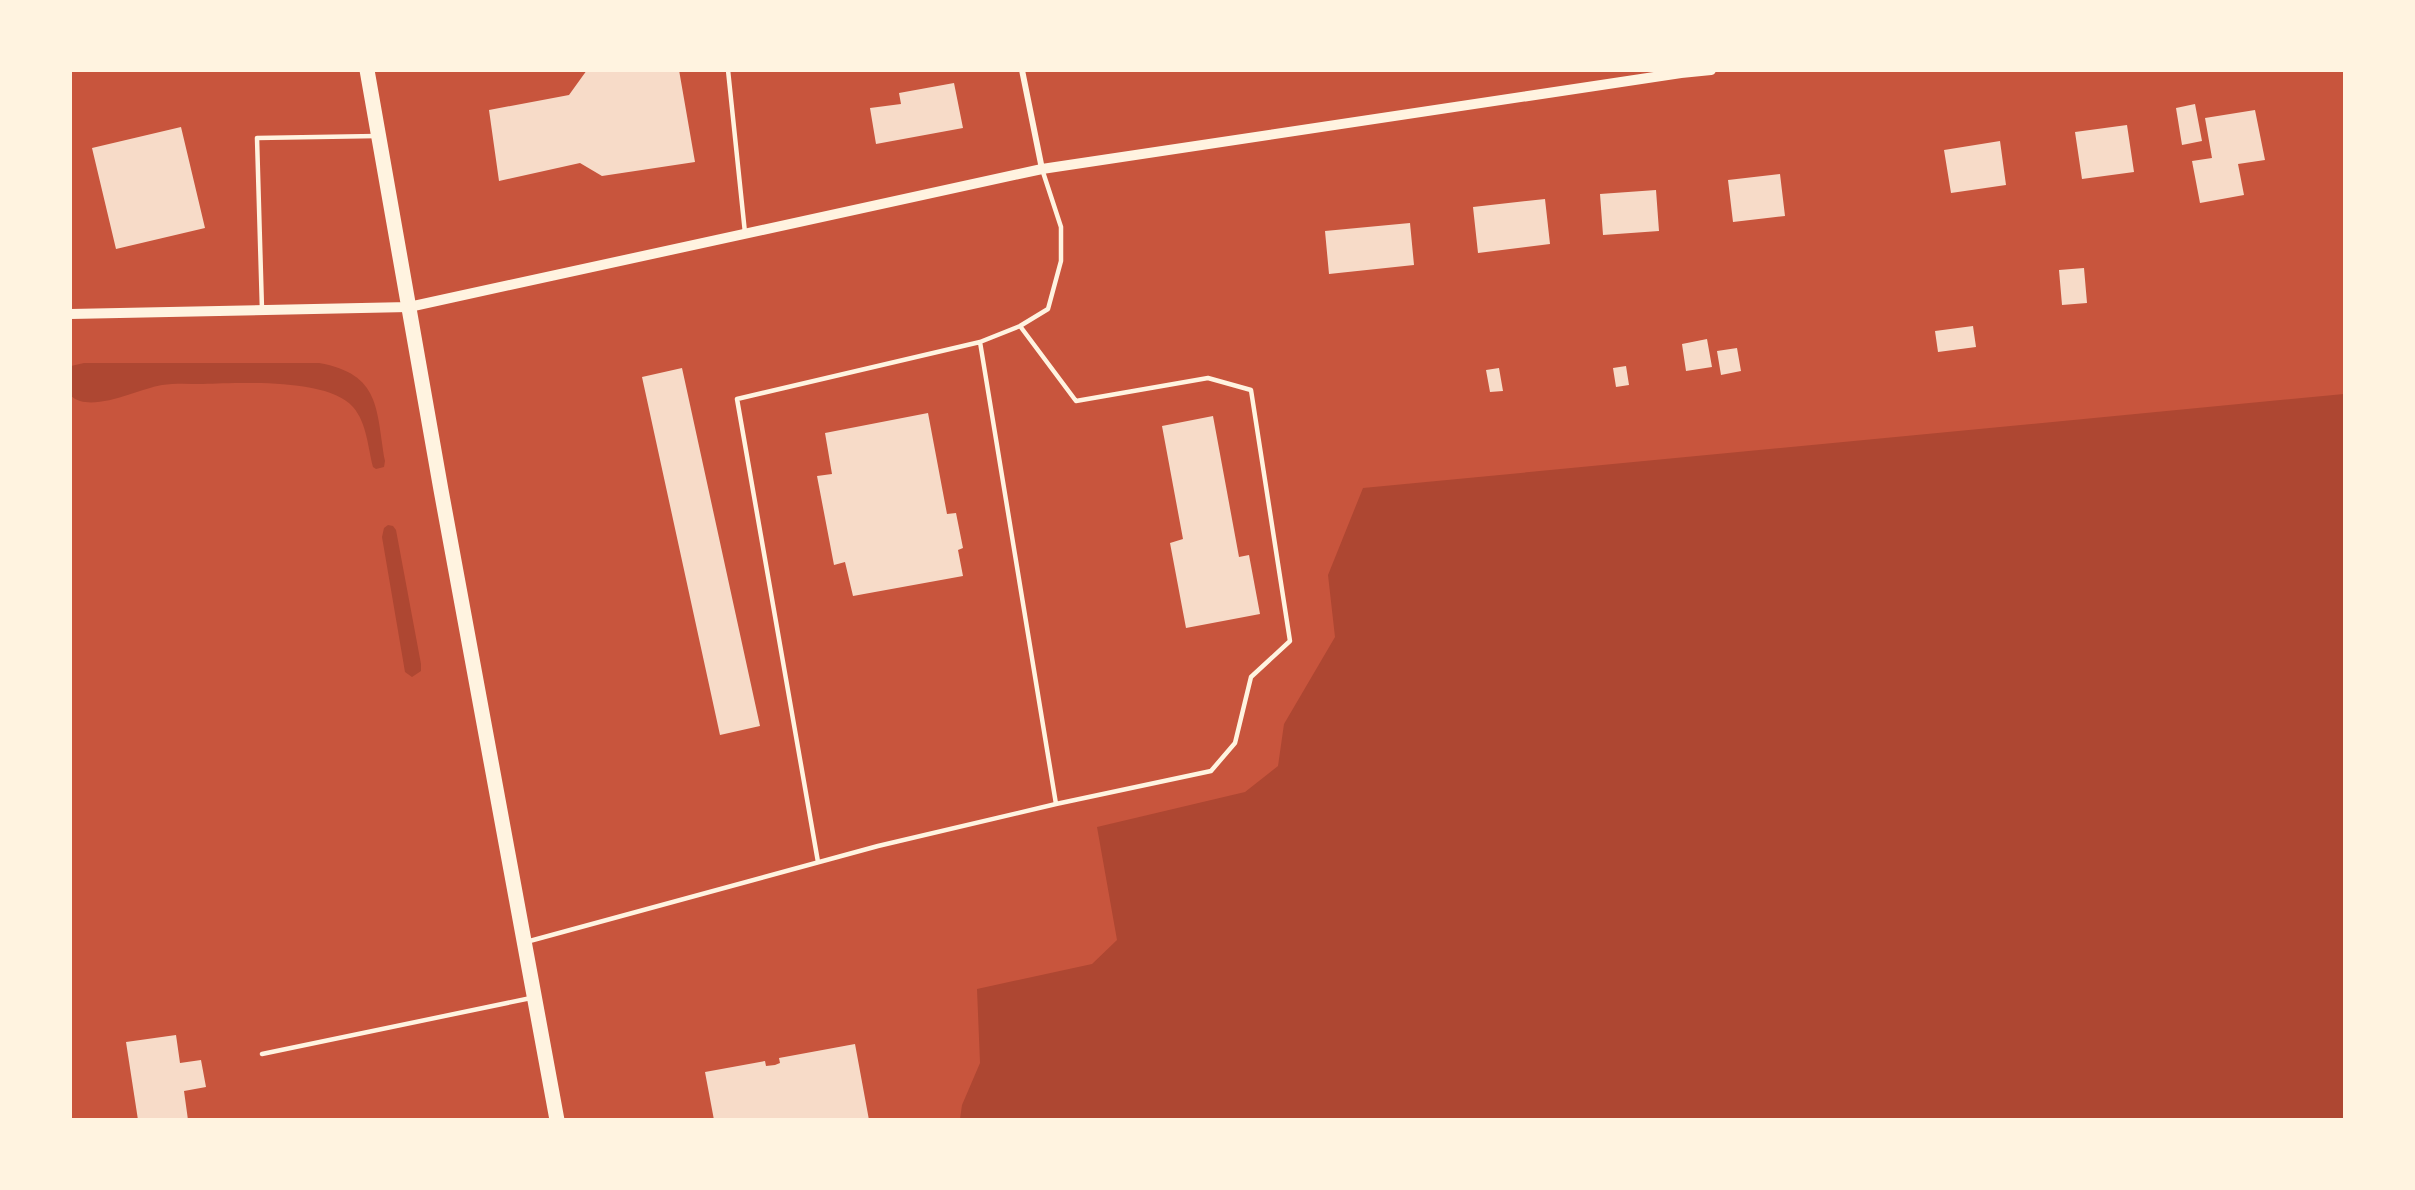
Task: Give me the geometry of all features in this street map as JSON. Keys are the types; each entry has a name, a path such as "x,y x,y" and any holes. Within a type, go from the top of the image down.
{"main road":[{"path":"367,70 533,998 557,1119"}],"street":[{"path":"1022,70 1042,169"},
{"path":"70,314 409,307 1042,169 1711,70"}],"lane":[{"path":"728,70 745,233"},
{"path":"262,310 257,138 379,136"},
{"path":"818,862 737,399 980,342 1020,326 1048,309 1061,261 1061,227 1042,169"},
{"path":"524,942 818,862 1056,804 1211,771 1235,743 1251,677 1290,641 1251,390 1208,378 1076,401 1020,326"},
{"path":"980,342 1056,804"},
{"path":"262,1054 533,998"}],"shaded area":[{"path":"84,363 319,363 339,368 365,385 372,397 380,425 384,467 376,469 373,467 358,413 341,398 324,391 282,384 172,384 152,387 115,399 80,401 71,396 71,366"},
{"path":"2344,394 2344,1119 960,1119 962,1105 980,1063 977,989 1092,964 1117,940 1097,827 1245,792 1278,766 1284,724 1335,637 1328,575 1363,488"},
{"path":"388,525 393,526 396,530 421,664 421,671 412,677 405,672 382,537 384,528"}],"building":[{"path":"587,70 679,70 695,162 602,176 580,163 499,181 489,110 569,95"},
{"path":"954,83 963,128 876,144 870,108 901,104 899,93"},
{"path":"2195,104 2202,141 2182,145 2176,108"},
{"path":"2255,110 2265,160 2238,164 2244,195 2200,203 2192,161 2212,158 2205,118"},
{"path":"2127,125 2134,172 2082,179 2075,132"},
{"path":"181,127 205,228 116,249 92,148"},
{"path":"2000,141 2006,185 1951,193 1944,150"},
{"path":"1780,174 1785,216 1733,222 1728,180"},
{"path":"1656,190 1659,231 1603,235 1600,194"},
{"path":"1545,199 1550,244 1478,253 1473,207"},
{"path":"1410,223 1414,265 1329,274 1325,231"},
{"path":"2084,268 2087,303 2062,305 2059,270"},
{"path":"1973,326 1976,347 1938,352 1935,331"},
{"path":"1707,339 1712,367 1686,371 1682,344"},
{"path":"1737,348 1741,371 1721,375 1717,351"},
{"path":"1626,366 1629,385 1616,387 1613,368"},
{"path":"682,368 760,726 720,735 642,377"},
{"path":"1499,368 1503,391 1490,392 1486,370"},
{"path":"928,413 947,514 956,513 963,548 958,550 963,576 853,596 845,562 834,565 817,476 832,474 825,433"},
{"path":"1213,416 1239,557 1249,555 1260,614 1186,628 1170,543 1183,539 1162,426"},
{"path":"176,1035 180,1063 201,1060 206,1087 184,1091 188,1120 138,1120 126,1042"},
{"path":"855,1044 869,1120 714,1120 705,1072 765,1061 766,1066 775,1065 780,1063 779,1058"}]}
